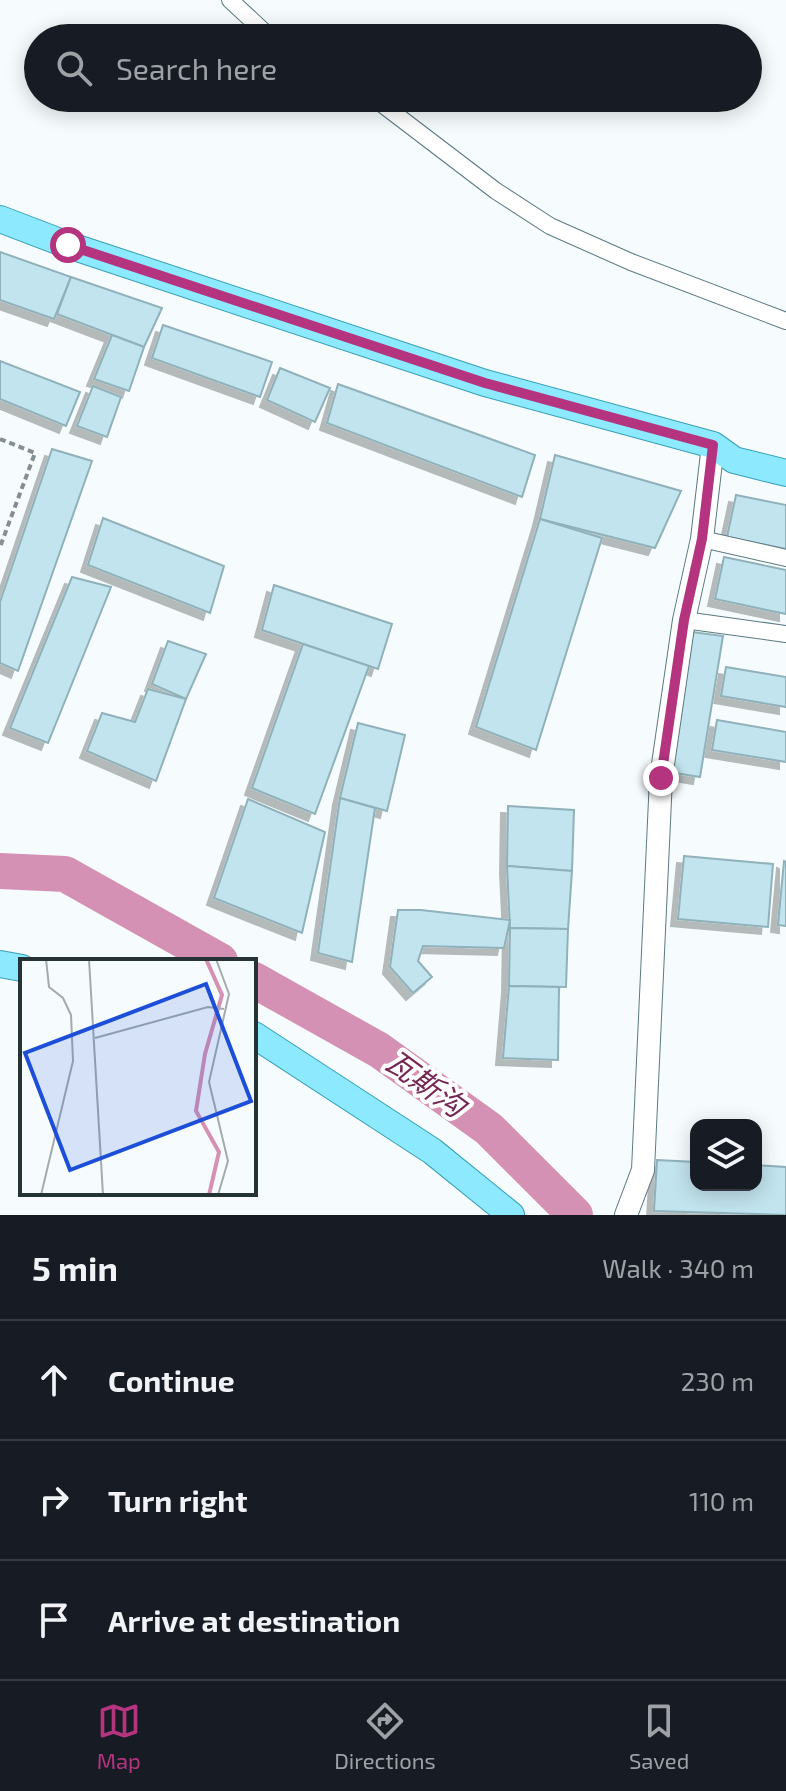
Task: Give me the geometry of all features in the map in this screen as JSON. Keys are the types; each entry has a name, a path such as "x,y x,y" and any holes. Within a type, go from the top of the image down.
{"main road":[{"path":"0,219 82,250 485,383 713,445 734,460 786,473"},
{"path":"713,445 739,442 786,455"},
{"path":"0,964 20,968"},
{"path":"256,1036 432,1151 511,1215"}],"street":[{"path":"230,0 256,24"},
{"path":"392,112 496,191 550,226 631,262 786,321"},
{"path":"626,1215 643,1170 661,778 684,620 702,539 713,445"},
{"path":"702,539 786,558"},
{"path":"684,620 786,634"}],"path":[{"path":"0,439 35,453 0,547"}],"building":[{"path":"0,252 71,277 54,319 0,300"},
{"path":"71,277 162,308 144,347 57,314"},
{"path":"163,325 272,362 260,397 152,358"},
{"path":"112,335 144,347 129,391 94,379"},
{"path":"0,361 80,392 66,426 0,399"},
{"path":"280,368 330,388 315,422 267,400"},
{"path":"338,384 535,455 522,497 327,423"},
{"path":"93,386 121,397 107,437 77,426"},
{"path":"52,449 92,461 18,671 0,663 0,602"},
{"path":"555,455 681,491 655,548 540,519"},
{"path":"736,495 786,505 786,549 727,537"},
{"path":"103,518 224,566 210,613 88,565"},
{"path":"540,519 602,538 536,750 476,727"},
{"path":"724,557 786,570 786,614 715,599"},
{"path":"72,577 111,587 48,743 10,728"},
{"path":"274,585 392,624 378,669 262,630"},
{"path":"692,632 723,636 700,777 669,772"},
{"path":"168,641 206,654 186,699 152,684"},
{"path":"303,644 369,666 315,814 252,788"},
{"path":"726,667 786,677 786,707 721,696"},
{"path":"148,689 186,699 156,781 87,751 102,713 135,722"},
{"path":"717,720 786,732 786,762 712,750"},
{"path":"358,723 405,735 387,811 340,798"},
{"path":"340,798 375,808 352,962 318,953"},
{"path":"248,799 325,832 302,933 214,898"},
{"path":"508,806 574,810 572,871 507,866"},
{"path":"684,856 773,864 768,927 678,919"},
{"path":"786,862 786,926 778,925"},
{"path":"507,866 572,871 568,929 510,928"},
{"path":"398,910 510,920 504,948 423,946 418,961 432,977 413,993 390,967"},
{"path":"510,928 568,929 566,987 509,986"},
{"path":"509,986 559,987 558,1060 503,1058"},
{"path":"657,1160 690,1162 690,1191 762,1191 762,1165 786,1167 786,1215 654,1211"}],"waterway":[{"name":"瓦斯沟","path":"0,871 65,874 216,959"},
{"name":"瓦斯沟","path":"256,981 379,1050 489,1129 575,1215"}],"route":[{"path":"68,245 485,383 713,445 702,539 684,620 661,778"}]}
